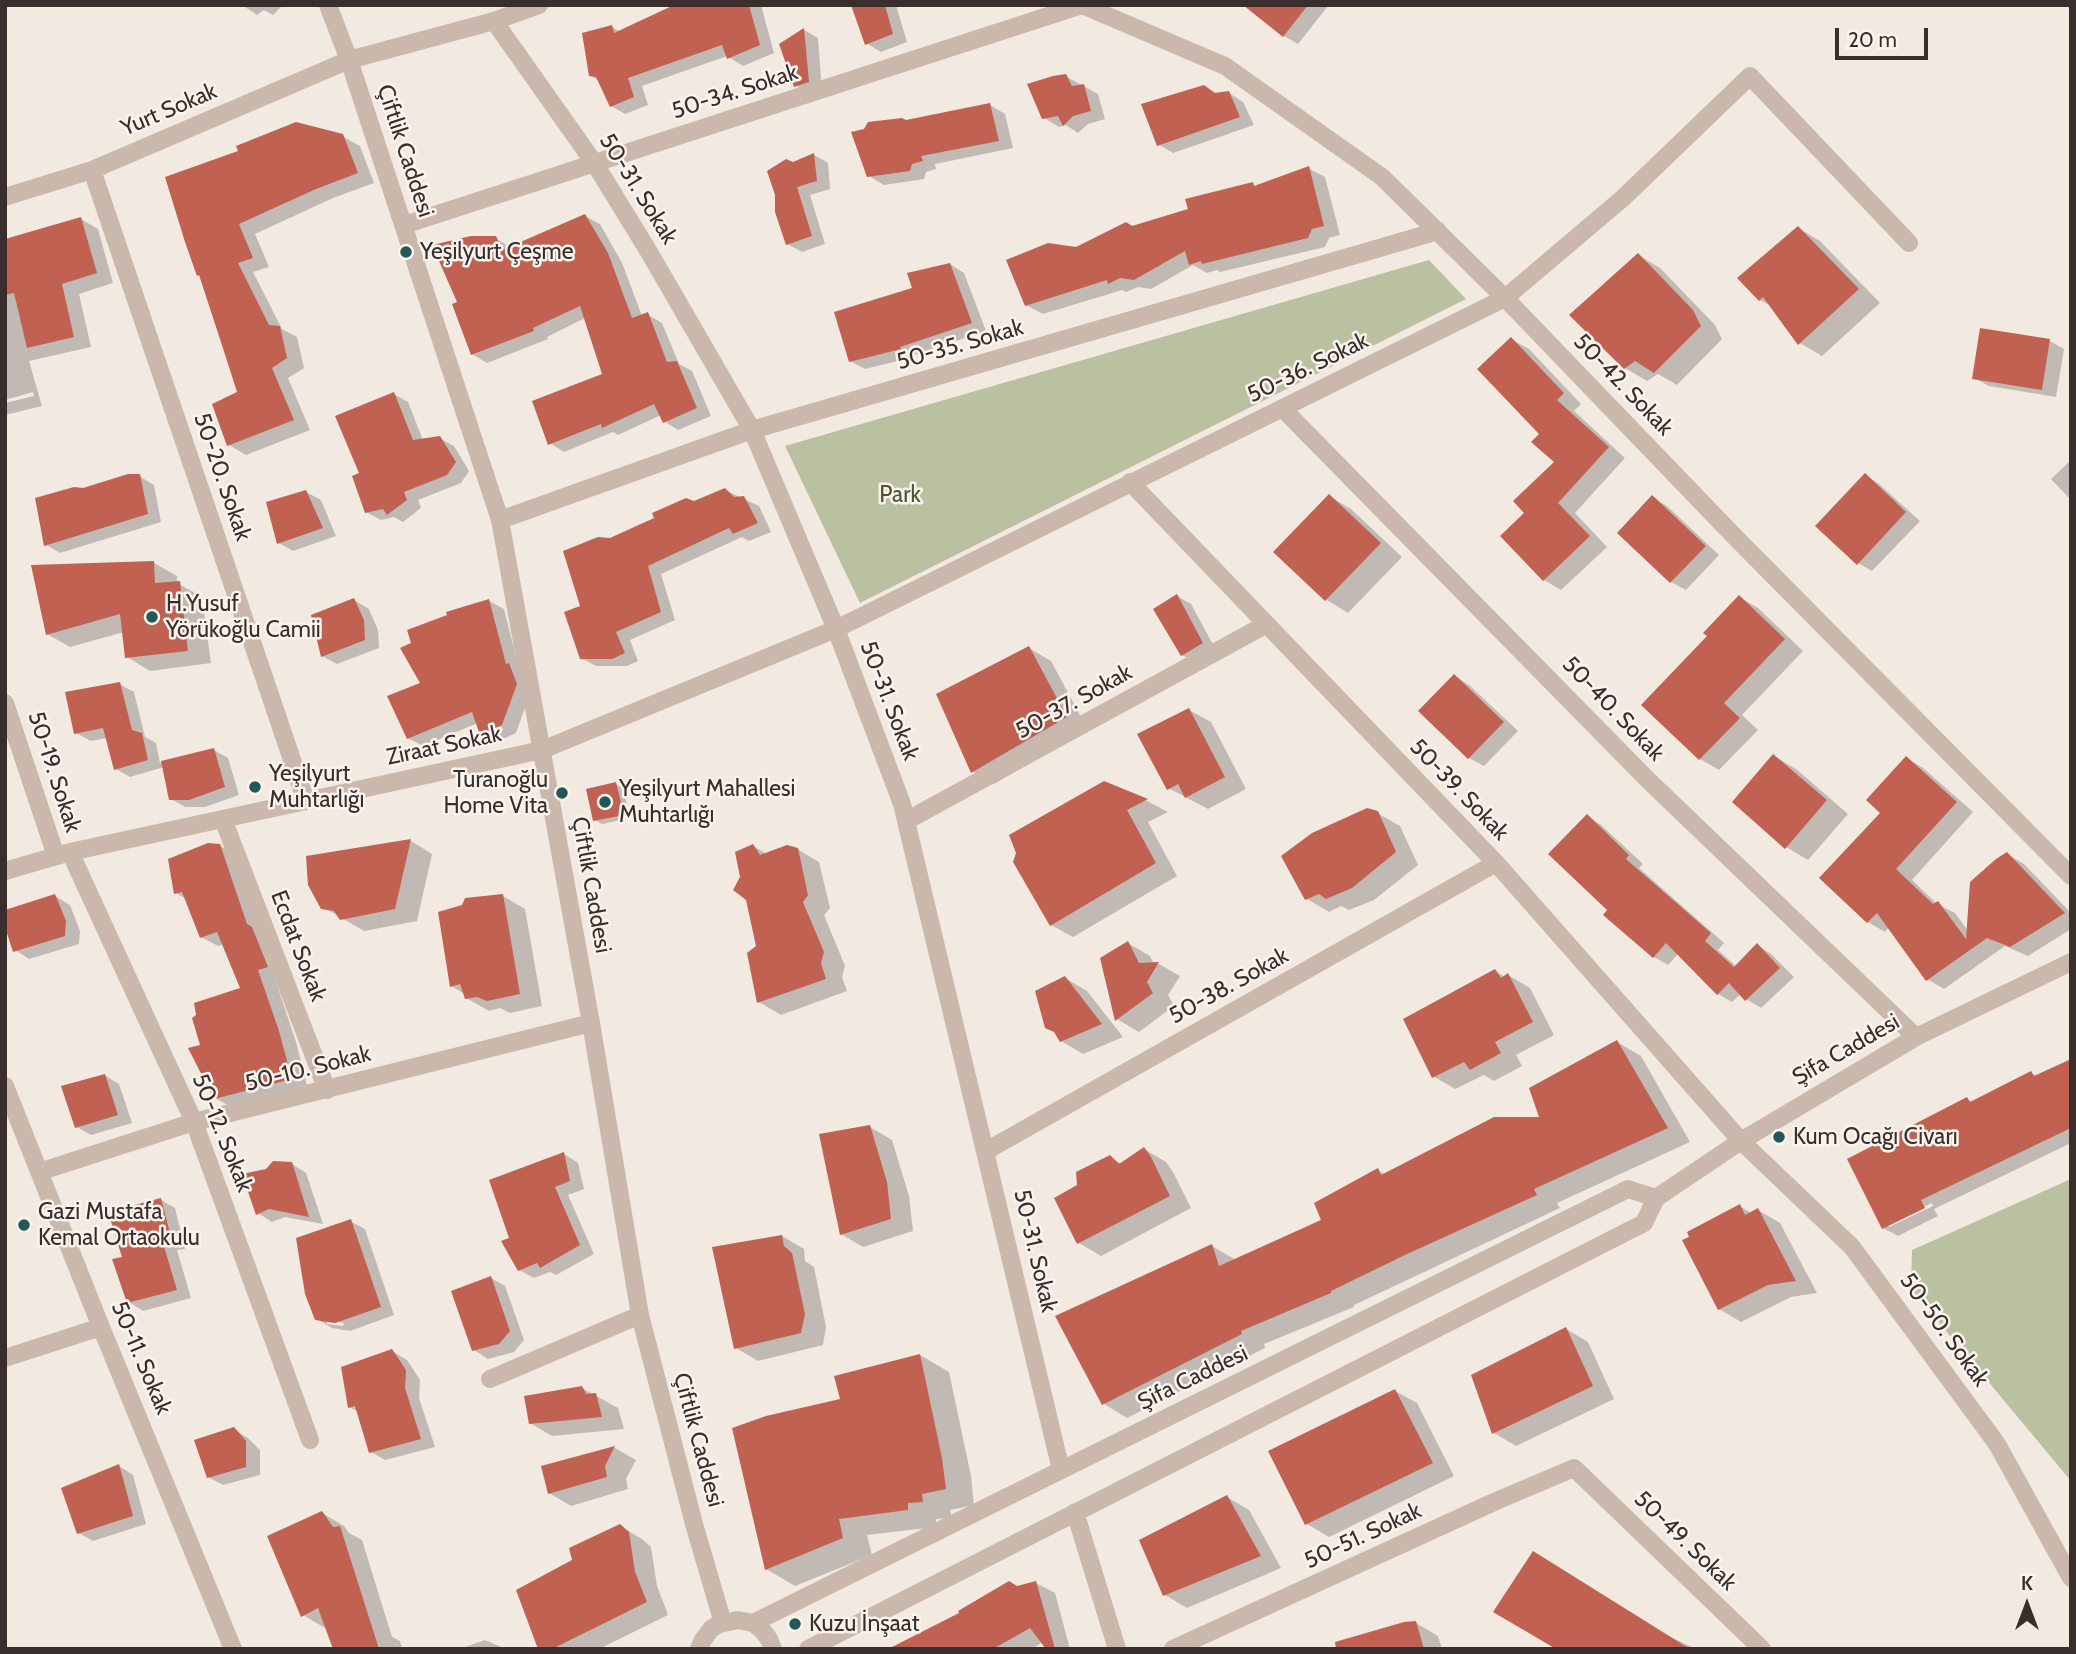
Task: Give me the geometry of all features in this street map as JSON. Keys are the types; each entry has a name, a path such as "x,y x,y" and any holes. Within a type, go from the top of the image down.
{"street":[{"name":"Çiftlik Caddesi","path":"328,5 349,60 500,520 591,1023 640,1315 694,1524 723,1623"},
{"name":"Yurt Sokak","path":"5,197 92,170 349,60 494,21 538,5"},
{"name":"50-34. Sokak","path":"404,225 1082,5"},
{"name":"50-42. Sokak","path":"1082,5 1224,66 1382,177 1505,298 1735,537 2071,876"},
{"name":"50-31. Sokak","path":"494,21 595,164 752,430 836,629 902,804 1062,1470"},
{"name":"50-36. Sokak","path":"836,629 1505,298 1623,198 1750,76 1909,243"},
{"name":"50-20. Sokak","path":"92,170 306,801"},
{"name":"50-35. Sokak","path":"500,520 752,430 1438,231"},
{"name":"50-40. Sokak","path":"1282,408 1648,780 1916,1037"},
{"name":"50-39. Sokak","path":"1130,482 1496,863 1741,1141"},
{"name":"50-37. Sokak","path":"906,821 1265,625"},
{"name":"Ziraat Sokak","path":"5,871 63,854 542,750 836,629"},
{"name":"50-19. Sokak","path":"5,703 63,854"},
{"name":"Ecdat Sokak","path":"223,819 327,1090"},
{"name":"50-12. Sokak","path":"63,854 194,1122 310,1440"},
{"name":"50-38. Sokak","path":"985,1151 1496,863"},
{"name":"Şifa Caddesi","path":"808,1649 1644,1223 1656,1198 1741,1141 1916,1037 2071,962"},
{"name":"50-10. Sokak","path":"39,1171 194,1122 591,1023"},
{"name":"50-11. Sokak","path":"5,1086 233,1649"},
{"name":"50-50. Sokak","path":"1741,1141 1852,1247 1997,1444 2071,1578"},
{"name":"Şifa Caddesi","path":"753,1623 1628,1189 1656,1198"},
{"path":"490,1379 640,1315"},
{"path":"5,1358 101,1327"},
{"name":"50-51. Sokak","path":"1173,1649 1212,1642 1494,1502 1574,1468"},
{"name":"50-49. Sokak","path":"1574,1468 1762,1649"},
{"path":"1075,1512 1117,1649"},
{"path":"699,1648 711,1629 738,1620 753,1623 764,1631 773,1649"}],"green space":[{"name":"Park","path":"1429,260 1466,299 860,603 785,446"},
{"path":"2071,1179 2071,1481 1911,1289 1912,1250"}],"building":[{"path":"674,5 749,5 760,45 727,59 722,45 628,78 634,97 610,107 596,77 589,76 582,33 612,25 614,33"},
{"path":"851,5 885,5 893,34 865,45"},
{"path":"1243,5 1308,5 1283,37"},
{"path":"804,28 809,82 794,87 779,44"},
{"path":"1066,74 1072,86 1084,84 1091,111 1073,116 1063,126 1058,116 1042,119 1027,84"},
{"path":"1204,85 1215,93 1229,91 1240,117 1157,146 1141,104"},
{"path":"990,103 999,141 921,156 923,161 912,164 910,171 867,177 851,132 864,129 868,122 902,118 906,120"},
{"path":"296,122 343,134 358,173 239,224 253,258 238,263 269,325 280,326 287,358 272,368 294,420 227,446 212,404 237,392 165,177 238,151 236,146"},
{"path":"814,153 817,181 797,187 812,236 786,245 775,212 775,195 767,171 786,159 793,162"},
{"path":"1309,166 1324,226 1312,229 1308,238 1202,264 1201,261 1189,265 1185,251 1134,280 1120,278 1108,284 1107,280 1025,306 1006,260 1048,243 1076,247 1126,222 1132,226 1188,209 1185,199 1253,182 1254,186"},
{"path":"585,214 608,253 632,318 648,312 667,362 677,361 697,408 663,423 654,404 602,428 601,424 548,445 532,401 602,374 580,306 533,328 534,331 471,355 452,304 457,302 432,245 471,236 496,236 502,250"},
{"path":"81,217 97,273 62,284 74,337 27,348 14,293 5,295 5,239"},
{"path":"1798,226 1859,289 1798,345 1763,297 1759,301 1737,278"},
{"path":"1638,253 1693,310 1701,326 1654,373 1635,361 1624,369 1569,315"},
{"path":"950,263 972,323 900,347 901,349 849,362 834,312 912,288 907,273"},
{"path":"1980,328 2050,339 2042,390 1972,379"},
{"path":"1511,337 1564,393 1557,400 1609,447 1558,503 1590,536 1543,581 1500,536 1524,513 1513,501 1554,462 1531,442 1539,434 1477,369"},
{"path":"394,392 413,440 440,436 456,462 447,475 404,492 407,500 387,515 383,509 365,513 352,476 359,473 335,416"},
{"path":"1865,473 1906,512 1857,565 1815,526"},
{"path":"128,474 140,474 148,514 44,546 35,498 74,487 83,488"},
{"path":"725,488 734,497 744,496 758,523 733,534 729,528 648,566 661,612 616,632 625,653 612,659 580,659 564,612 580,606 563,551 598,537 610,538 654,518 652,513 686,498 694,501"},
{"path":"306,490 323,528 277,544 266,502"},
{"path":"1329,494 1381,543 1325,601 1273,552"},
{"path":"1652,495 1706,546 1670,583 1617,533"},
{"path":"154,561 155,583 180,581 188,651 125,658 120,614 46,635 31,565"},
{"path":"1177,594 1203,643 1181,656 1153,609"},
{"path":"1739,595 1785,639 1724,703 1740,718 1699,760 1641,705 1707,636 1703,633"},
{"path":"354,598 364,620 365,640 321,657 311,615"},
{"path":"489,599 506,664 509,663 517,684 502,725 480,735 472,712 407,739 387,696 420,683 400,648 411,643 407,630 447,615 446,612"},
{"path":"1029,646 1067,717 971,773 936,694"},
{"path":"1454,674 1504,722 1468,759 1418,711"},
{"path":"120,682 132,730 142,733 148,760 114,770 103,728 74,734 65,692"},
{"path":"1189,708 1225,777 1185,798 1178,784 1167,790 1137,734"},
{"path":"214,748 225,787 189,800 169,800 161,761"},
{"path":"1773,754 1827,800 1785,849 1732,802"},
{"path":"1906,756 1957,802 1896,869 1933,904 1938,901 1966,939 1970,882 2007,852 2065,913 2010,947 1987,938 1926,981 1877,913 1867,923 1819,878 1880,813 1866,800"},
{"path":"1104,781 1148,799 1127,810 1156,863 1050,926 1013,862 1016,853 1009,835"},
{"name":"Yeşilyurt Mahallesi Muhtarlığı","path":"616,782 624,815 593,821 586,789"},
{"path":"1367,808 1378,811 1396,852 1352,888 1326,899 1319,894 1305,900 1281,856 1312,833"},
{"path":"1587,814 1629,855 1626,859 1711,933 1705,941 1734,967 1757,943 1780,968 1745,1001 1729,983 1717,995 1666,943 1653,958 1603,915 1607,910 1548,854"},
{"path":"411,839 395,909 340,920 334,911 321,909 308,885 306,856"},
{"path":"208,843 220,844 247,924 252,927 268,967 258,970 292,1079 214,1099 188,1048 200,1045 192,1018 196,1015 194,1003 240,988 217,932 200,938 182,892 174,894 168,859"},
{"path":"753,844 760,855 787,845 798,848 808,895 803,902 824,952 821,963 826,979 757,1003 747,953 756,946 746,900 733,890 740,877 735,852"},
{"path":"55,894 66,921 65,936 13,952 5,927 5,910"},
{"path":"503,894 520,994 487,1001 477,997 465,999 460,984 450,987 438,912 462,905 465,898"},
{"path":"1128,941 1139,963 1159,962 1147,982 1153,993 1115,1021 1100,958"},
{"path":"1495,969 1501,978 1508,973 1533,1022 1495,1042 1501,1053 1470,1070 1464,1062 1432,1078 1403,1019"},
{"path":"1065,976 1102,1024 1060,1042 1054,1032 1045,1028 1035,991"},
{"path":"1617,1040 1668,1128 1534,1189 1537,1195 1405,1255 1331,1293 1241,1331 1242,1334 1102,1405 1055,1316 1212,1244 1219,1266 1321,1220 1314,1203 1378,1168 1381,1175 1494,1117 1539,1117 1529,1088"},
{"path":"2071,1059 2071,1128 1921,1200 1925,1208 1882,1229 1847,1159 1967,1097 1970,1102 2031,1071 2034,1076"},
{"path":"105,1074 118,1115 75,1128 61,1086"},
{"path":"870,1125 887,1182 891,1219 840,1235 819,1134"},
{"path":"1144,1147 1170,1196 1077,1244 1054,1198 1077,1185 1076,1172 1110,1155 1119,1164"},
{"path":"564,1152 570,1181 555,1187 580,1245 540,1268 537,1263 518,1271 501,1241 509,1238 489,1180"},
{"path":"273,1161 292,1162 309,1217 269,1209 256,1215 242,1174 266,1169"},
{"path":"161,1198 172,1241 163,1243 177,1290 127,1303 112,1259 122,1257 108,1212"},
{"path":"1740,1204 1745,1215 1758,1208 1796,1281 1768,1285 1718,1310 1682,1240 1689,1237 1687,1232"},
{"path":"351,1219 381,1307 335,1323 315,1320 305,1294 296,1238"},
{"path":"782,1235 784,1246 792,1253 805,1314 801,1333 734,1349 712,1247"},
{"path":"491,1276 510,1331 499,1344 472,1351 451,1291"},
{"path":"1566,1327 1593,1386 1492,1434 1471,1375"},
{"path":"392,1349 406,1370 405,1388 421,1439 369,1453 355,1406 348,1408 341,1367"},
{"path":"920,1354 946,1489 922,1494 923,1502 908,1503 908,1510 839,1519 843,1538 765,1570 732,1428 766,1416 840,1399 834,1376"},
{"path":"582,1386 586,1394 596,1393 602,1417 529,1424 524,1396"},
{"path":"1395,1389 1433,1463 1305,1525 1268,1451"},
{"path":"234,1427 246,1441 246,1467 207,1478 194,1440"},
{"path":"615,1446 605,1466 607,1477 548,1494 541,1466"},
{"path":"119,1464 133,1516 77,1534 61,1488"},
{"path":"1227,1495 1261,1556 1163,1596 1139,1540"},
{"path":"322,1511 333,1527 340,1526 379,1649 333,1649 318,1608 301,1617 267,1536"},
{"path":"620,1524 629,1532 635,1572 647,1602 552,1649 538,1649 516,1590 572,1560 569,1548"},
{"path":"1533,1551 1690,1649 1556,1649 1493,1612"},
{"path":"1009,1581 1017,1586 1036,1581 1055,1649 1046,1649 1030,1628 993,1649 888,1649 959,1613 958,1611"},
{"path":"1416,1621 1424,1649 1336,1649 1335,1642"}],"place":[{"name":"Yeşilyurt Çeşme","path":"406,252"},
{"name":"H.Yusuf Yörükoğlu Camii","path":"152,617"},
{"name":"Yeşilyurt Muhtarlığı","path":"255,787"},
{"name":"Turanoğlu Home Vita","path":"562,793"},
{"name":"Yeşilyurt Mahallesi Muhtarlığı","path":"605,802"},
{"name":"Kum Ocağı Civarı","path":"1779,1137"},
{"name":"Gazi Mustafa Kemal Ortaokulu","path":"24,1225"},
{"name":"Kuzu İnşaat","path":"795,1624"}]}
